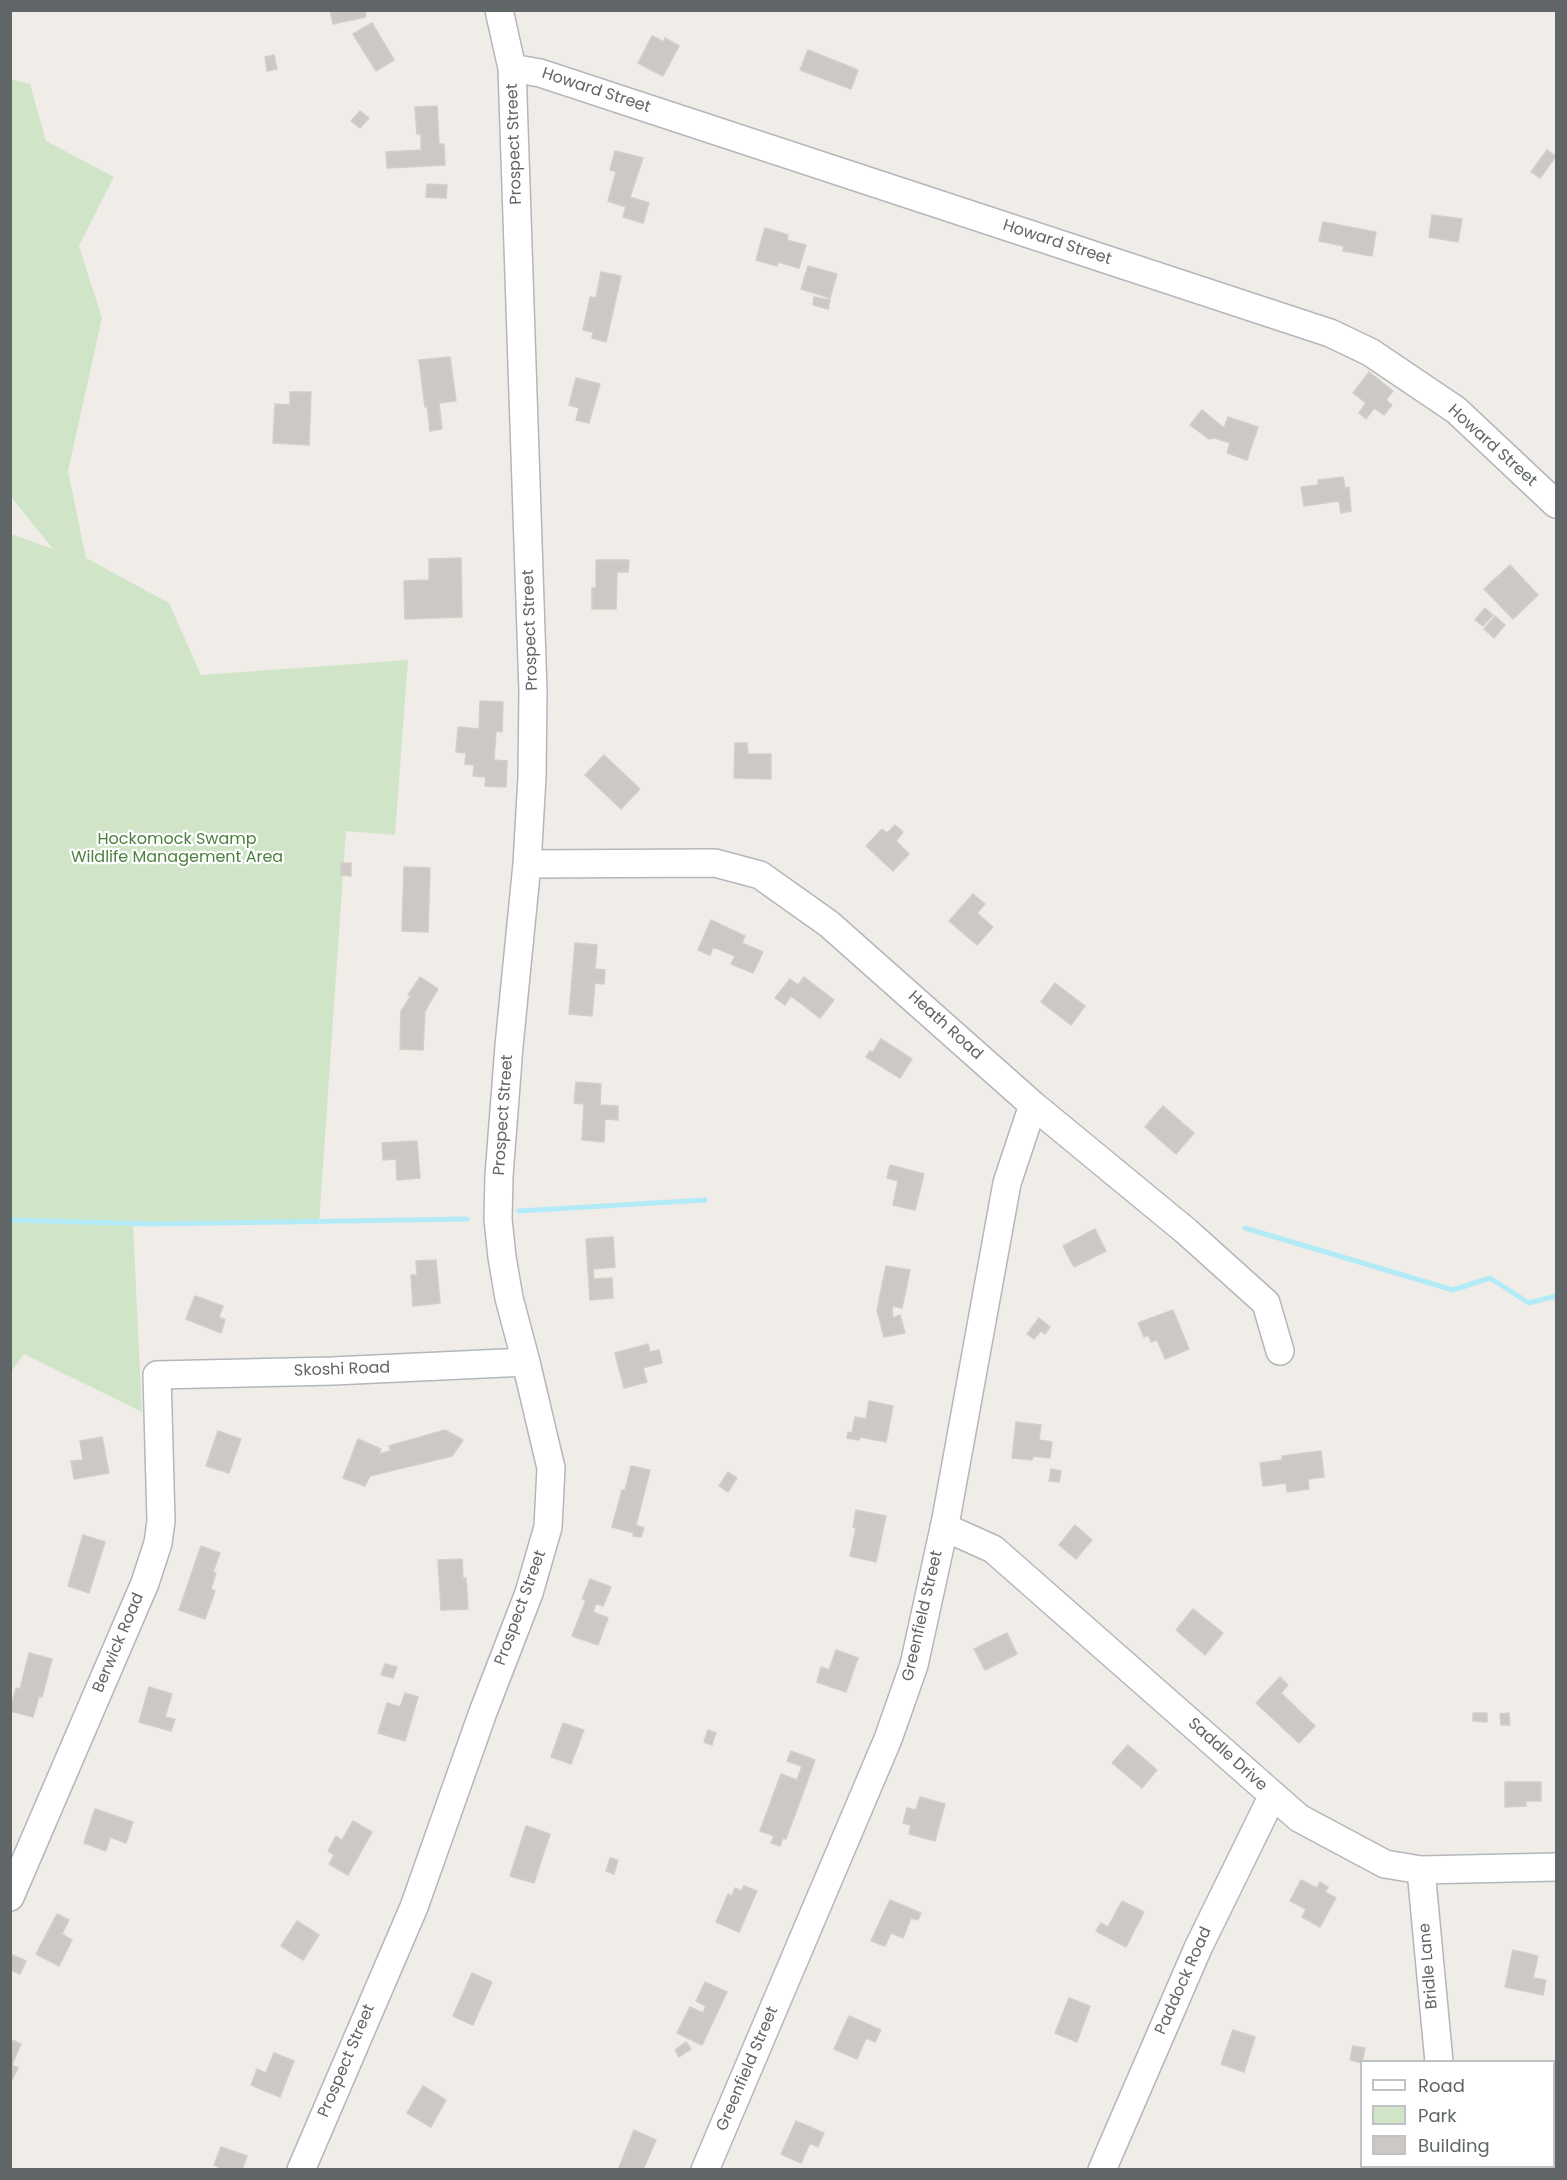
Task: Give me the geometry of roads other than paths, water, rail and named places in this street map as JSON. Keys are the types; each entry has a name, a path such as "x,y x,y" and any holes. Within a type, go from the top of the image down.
{"street":[{"name":"Prospect Street","path":"301,2169 414,1907 490,1692 529,1593 548,1527 551,1468 509,1298 498,1219 498,1187 509,1046 527,864 532,777 533,691 512,68 499,10"},
{"name":"Howard Street","path":"512,68 552,76 1330,333 1371,352 1456,410 1557,504"},
{"name":"Heath Road","path":"527,864 715,863 760,875 829,924 1033,1105 1186,1231 1266,1303 1280,1351"},
{"name":"Greenfield Street","path":"705,2169 888,1739 914,1665 944,1527 1007,1183 1033,1105"},
{"name":"Skoshi Road","path":"157,1375 333,1371 526,1362"},
{"name":"Berwick Road","path":"10,1897 145,1583 158,1543 161,1521 157,1375"},
{"name":"Saddle Drive","path":"944,1527 993,1549 1299,1818 1385,1864 1421,1870 1557,1867"},
{"name":"Paddock Road","path":"1102,2169 1198,1948 1273,1795"},
{"name":"Bridle Lane","path":"1421,1870 1439,2060"}],"waterway":[{"path":"519,1211 705,1200"},
{"path":"10,1220 152,1224 467,1219"},
{"path":"1245,1228 1453,1290 1490,1278 1529,1303 1556,1296"}],"park label":[{"name":"Hockomock Swamp Wildlife Management Area","path":"177,849"}]}
